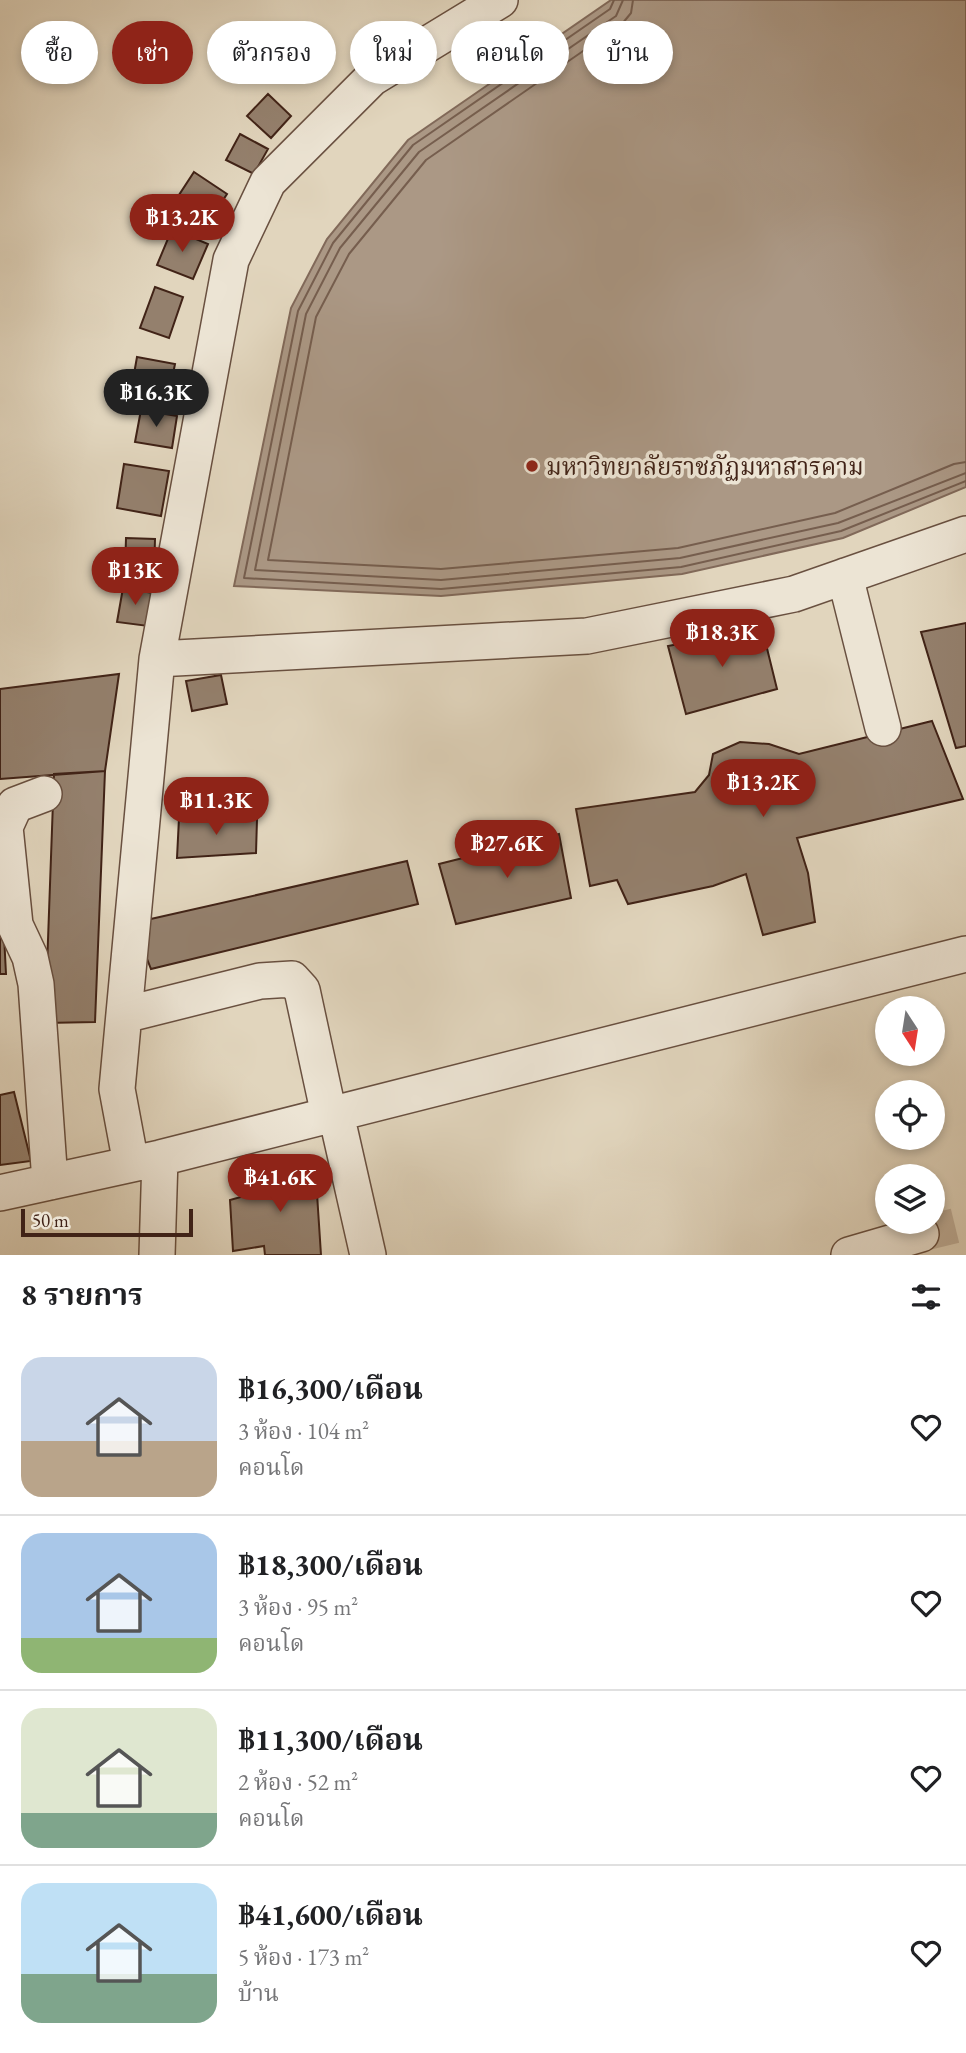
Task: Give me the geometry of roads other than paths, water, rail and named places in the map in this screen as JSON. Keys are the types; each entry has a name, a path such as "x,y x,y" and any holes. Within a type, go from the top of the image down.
{"street":[{"path":"157,1255 145,1161 117,1089 157,660 231,260 268,182 372,78 500,0"},
{"path":"157,660 587,636 794,594 966,534"},
{"path":"845,576 883,728"},
{"path":"44,794 15,805 5,827 15,925 30,957 36,984 50,1182"},
{"path":"0,1193 333,1115 966,954"},
{"path":"124,1015 260,981 292,979 302,990 368,1255"},
{"path":"849,1255 920,1234"}],"water":[{"path":"611,0 966,0 966,487 843,538 682,574 441,596 234,586 291,308 327,239 408,140 489,84 569,84 569,29"}],"tunnel":[{"path":"945,1228 966,1223"}],"place":[{"name":"มหาวิทยาลัยราชภัฏมหาสารคาม","path":"532,466"}]}
